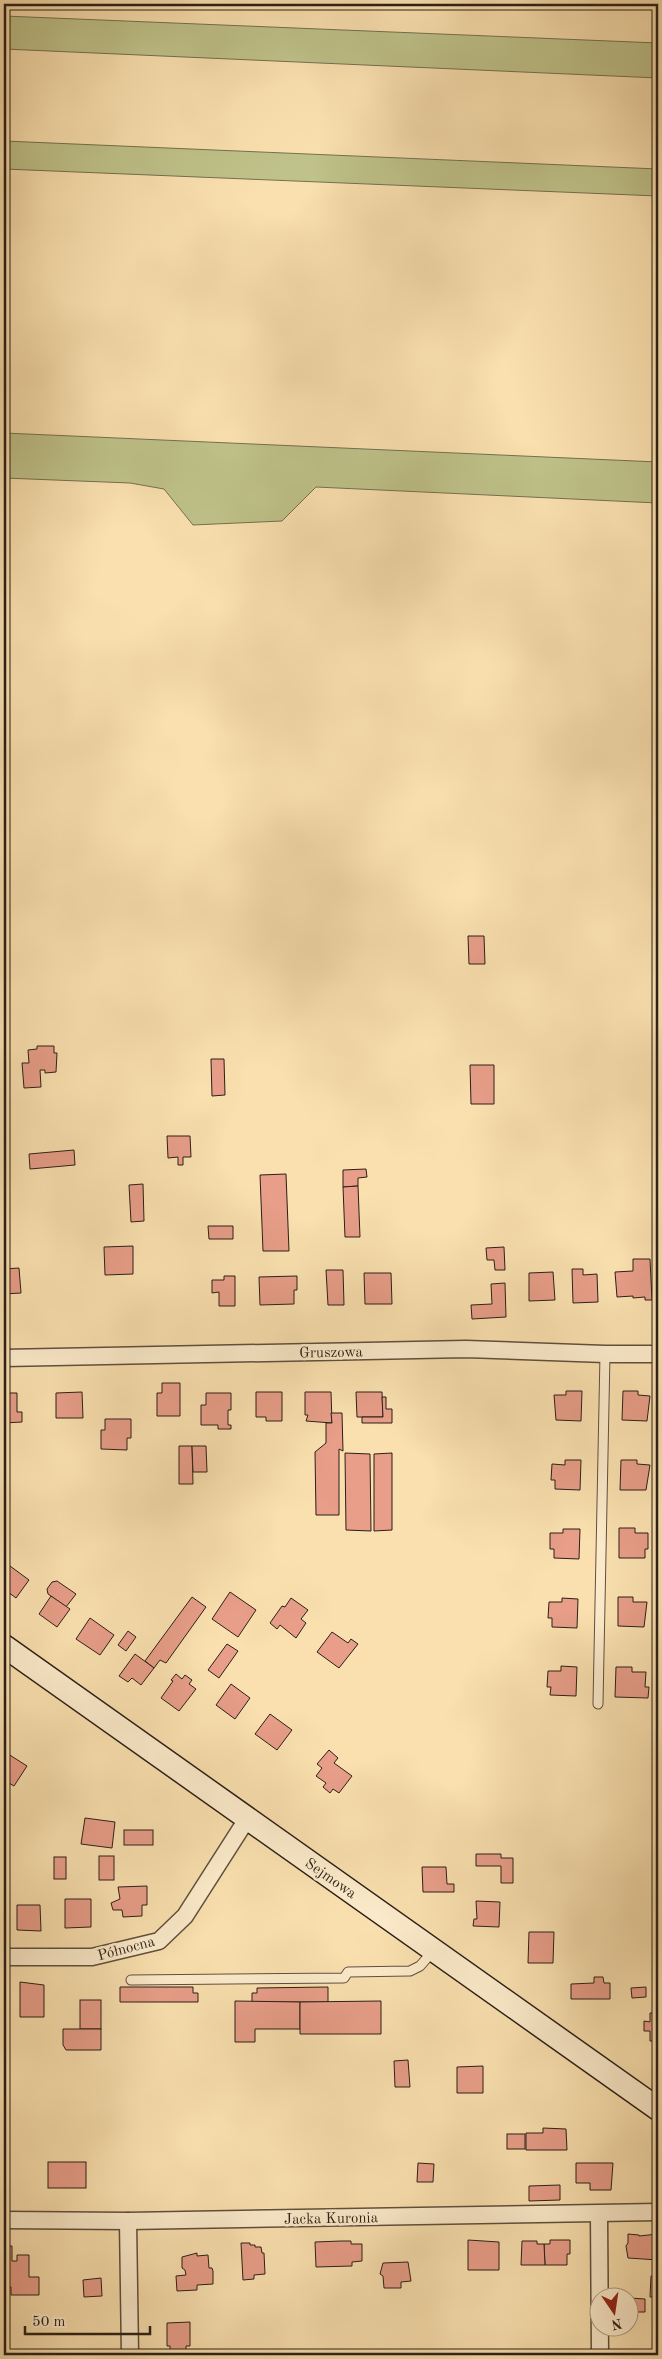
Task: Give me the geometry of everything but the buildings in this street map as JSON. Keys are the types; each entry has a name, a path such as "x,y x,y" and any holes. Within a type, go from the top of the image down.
{"main road":[{"name":"Sejmowa","path":"4,1646 658,2108"}],"street":[{"name":"Gruszowa","path":"4,1358 466,1349 658,1354"},
{"name":"Północna","path":"4,1957 92,1957 159,1941 185,1916 247,1819"},
{"name":"Jacka Kuronia","path":"4,2220 128,2221 658,2212"},
{"path":"598,2214 600,2355"},
{"path":"128,2221 130,2355"}],"lane":[{"path":"598,1704 605,1354"},
{"path":"131,1980 344,1978 348,1972 410,1971 420,1966 434,1950"}],"green space":[{"path":"4,16 658,43 658,78 4,49"},
{"path":"4,141 658,169 658,196 4,169"},
{"path":"4,433 658,462 658,503 316,487 282,521 193,525 164,489 130,483 4,478"}]}
